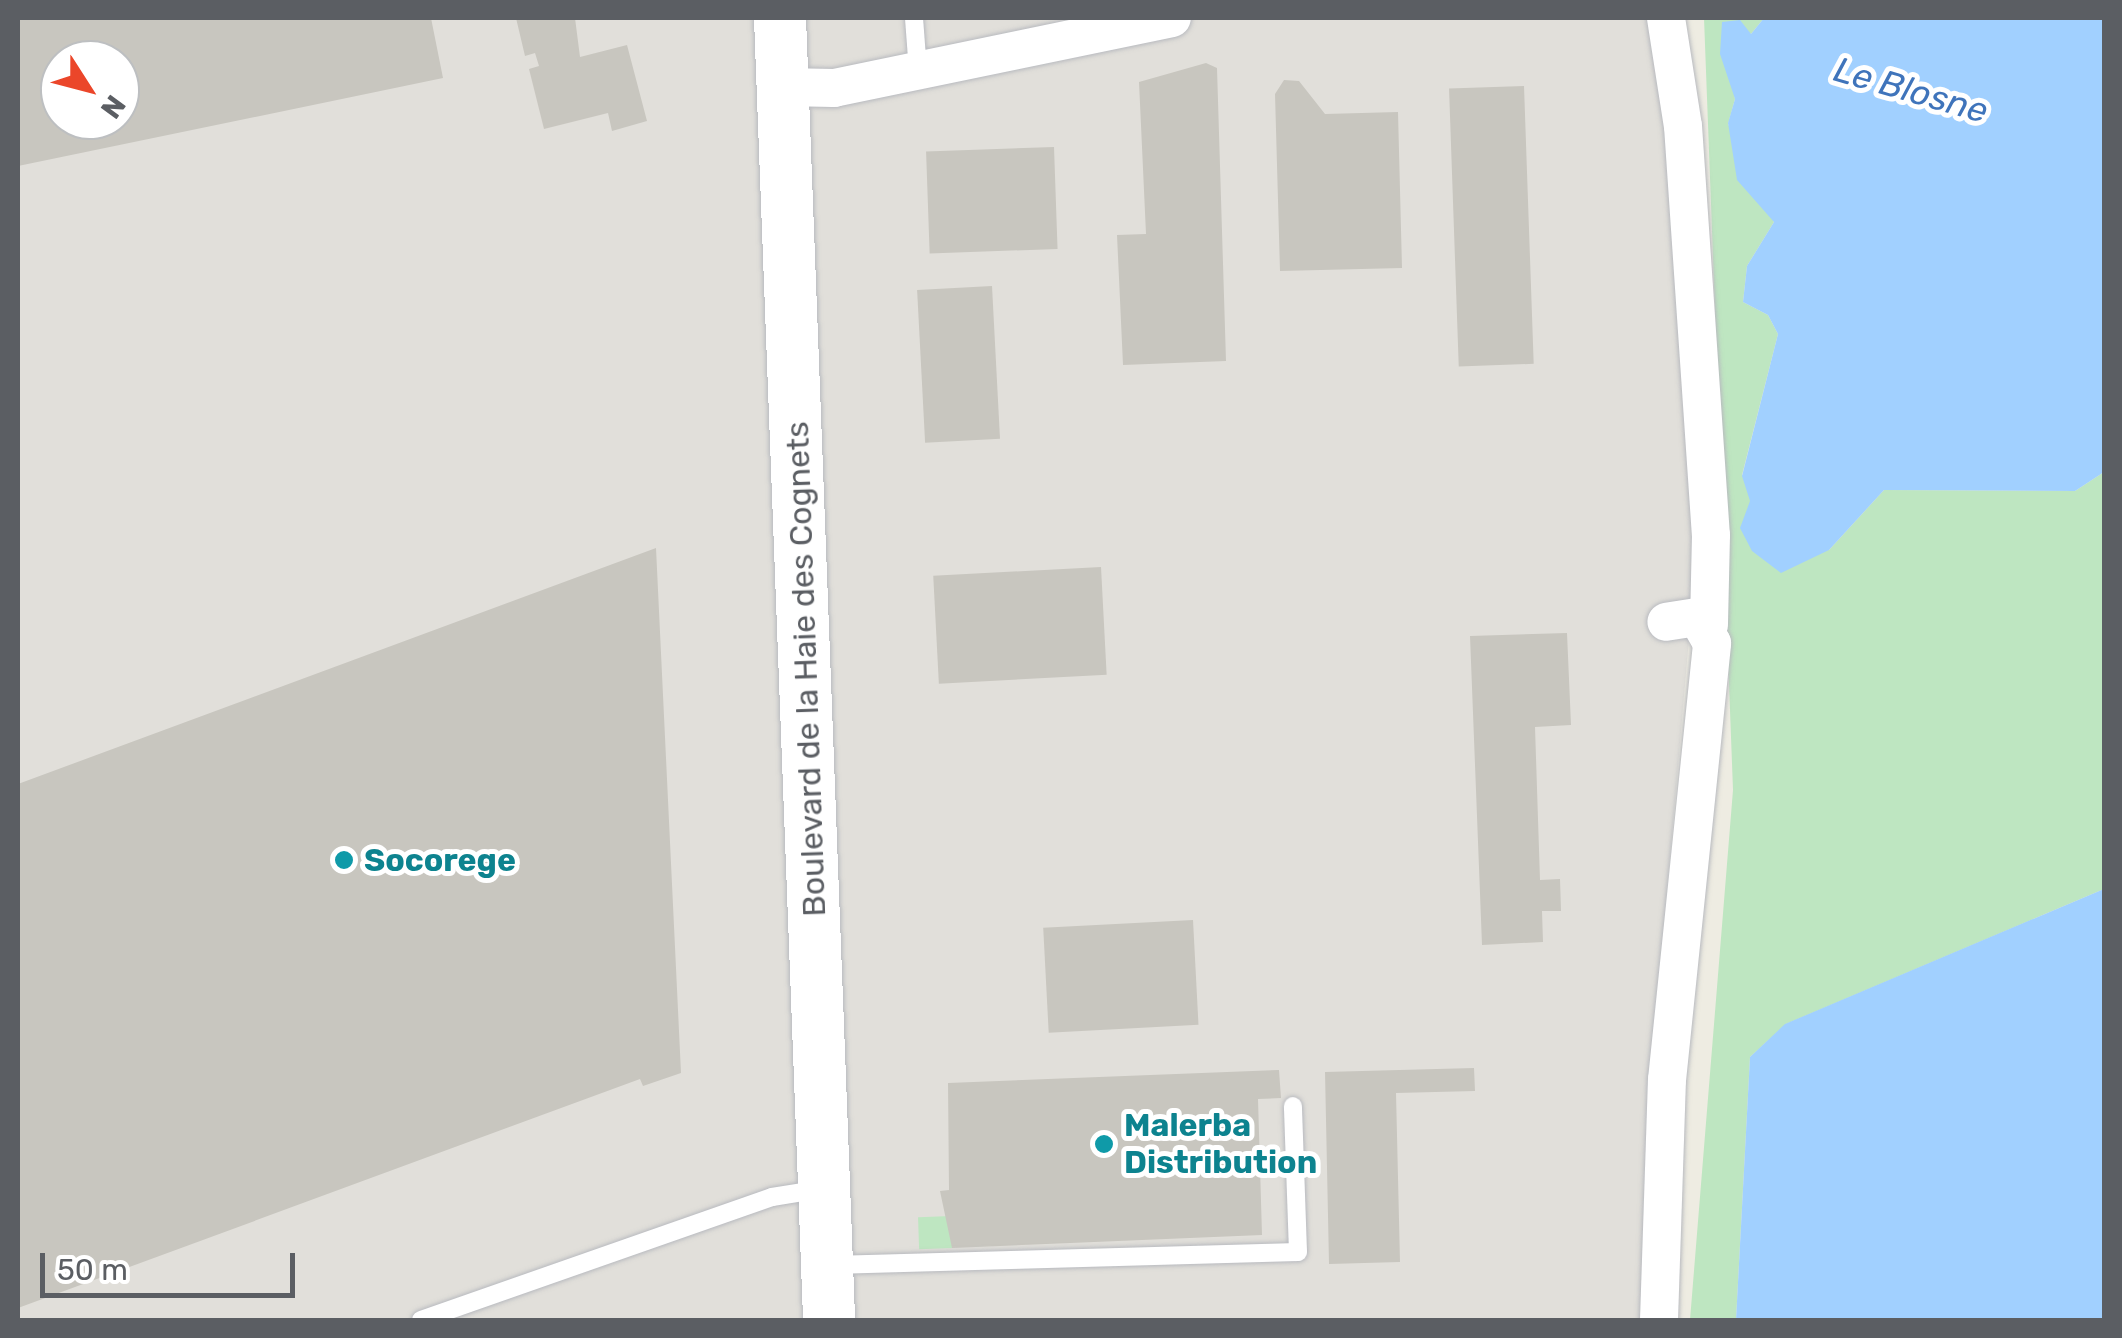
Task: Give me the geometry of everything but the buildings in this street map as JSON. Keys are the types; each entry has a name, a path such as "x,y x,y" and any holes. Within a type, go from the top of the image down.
{"main road":[{"name":"Boulevard de la Haie des Cognets","path":"780,18 828,1320"}],"street":[{"path":"783,86 834,88 1172,18"},
{"path":"1659,1320 1667,1080 1709,625 1712,535 1684,126 1666,18"},
{"path":"1666,622 1709,625"}],"lane":[{"path":"914,18 918,71"},
{"path":"827,1266 1298,1252 1294,1106"},
{"path":"421,1320 772,1197 822,1189"}],"shaded area":[{"path":"18,18 1663,18 1698,535 1659,984 1646,1320 18,1320"}],"green space":[{"path":"1704,18 1764,18 1751,34 1722,23 1735,99 1728,124 1774,222 1747,266 1743,302 1768,315 1778,334 1742,475 1829,550 1884,490 2075,491 2104,472 2104,889 1786,1024 1750,1057 1736,1320 1690,1320 1733,790"},
{"path":"951,1216 952,1248 919,1249 918,1217"}],"water":[{"name":"Le Blosne","path":"1764,18 2104,18 2104,472 2075,491 1884,490 1829,550 1781,573 1752,551 1740,528 1750,501 1742,476 1778,334 1768,315 1743,302 1747,266 1774,222 1737,180 1728,123 1735,99 1720,54 1722,22 1740,20 1751,34"},
{"path":"2104,889 2104,1320 1736,1320 1750,1057 1785,1024"}],"place":[{"name":"Socorege","path":"344,860"},
{"name":"Malerba Distribution","path":"1104,1144"}]}
